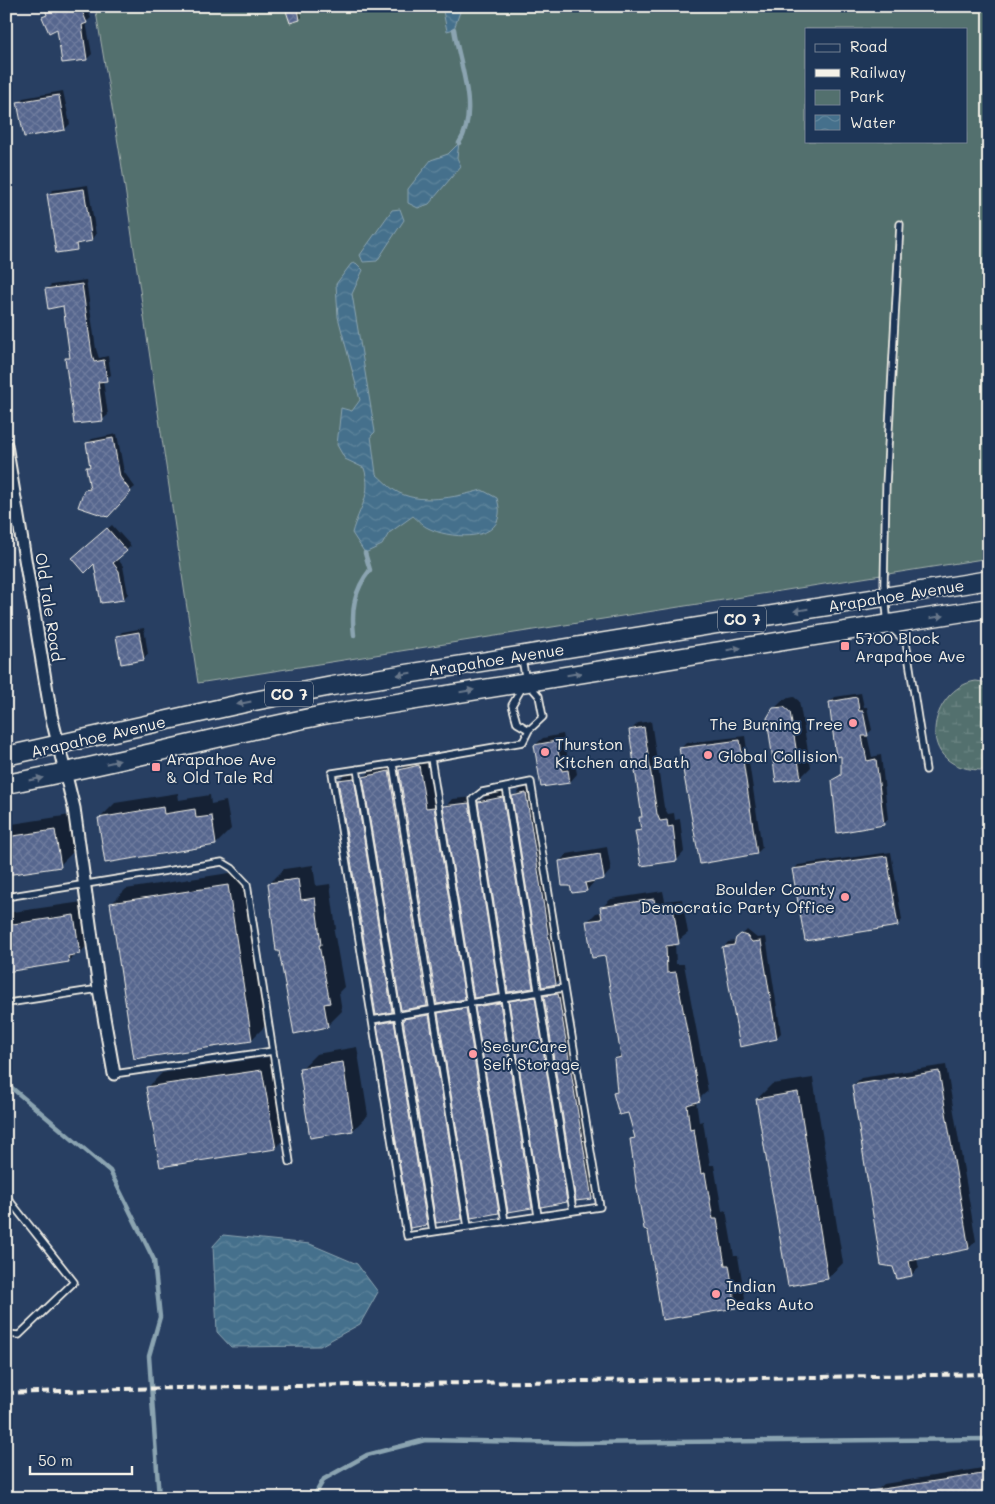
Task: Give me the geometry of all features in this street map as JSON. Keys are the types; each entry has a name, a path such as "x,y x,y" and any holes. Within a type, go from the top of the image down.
{"main road":[{"name":"Arapahoe Avenue","path":"6,756 59,746 290,693 521,654 989,580"},
{"name":"Arapahoe Avenue","path":"6,784 65,773 296,720 526,681 989,608"}],"street":[{"name":"Old Tale Road","path":"6,446 50,715 74,808 99,989 114,1074"}],"lane":[{"path":"900,224 886,485 885,597 888,624 906,642 926,770"},
{"path":"521,654 526,681 539,696 543,717 530,730 523,742 332,773 408,1236 600,1207 532,782 482,792 473,800 538,1216"},
{"path":"526,681 512,706 517,723 530,730"},
{"path":"431,758 505,1222"},
{"path":"393,764 468,1227"},
{"path":"357,769 433,1232"},
{"path":"506,787 573,1211"},
{"path":"6,897 222,862 232,868 247,884 290,1162"},
{"path":"372,1020 564,988"},
{"path":"8,1003 99,989"},
{"path":"114,1074 273,1051"},
{"path":"6,1196 74,1282 19,1335 6,1334"}],"green space":[{"path":"95,6 989,6 989,558 198,683 121,161"},
{"path":"976,681 989,683 987,770 962,767 946,758 937,745 935,729 939,713 947,698 960,687"}],"water":[{"path":"442,6 462,6 454,29 447,31"},
{"path":"459,143 457,158 461,166 429,204 418,208 408,203 408,189 431,160 448,154"},
{"path":"400,209 404,220 377,261 363,262 360,255 392,210"},
{"path":"356,263 363,270 352,294 375,432 371,436 376,474 394,490 414,498 437,499 482,490 497,498 499,506 496,523 490,530 470,536 447,534 426,527 413,516 389,533 382,545 365,553 352,533 364,501 367,486 364,468 345,459 337,445 341,408 352,411 360,400 338,317 336,284 351,264"},
{"path":"223,1235 310,1244 357,1264 378,1292 360,1324 320,1346 231,1347 217,1332 213,1246"}],"building":[{"path":"44,6 80,6 87,23 82,25 87,60 62,63 57,29 49,33 42,17 47,15"},
{"path":"298,9 300,20 290,23 286,11"},
{"path":"59,95 65,130 24,137 17,102"},
{"path":"84,189 92,241 76,244 77,250 56,253 47,194"},
{"path":"82,284 94,362 104,360 107,381 98,382 103,421 74,424 65,358 70,358 63,306 48,309 45,289"},
{"path":"113,438 120,477 131,492 108,517 78,507 84,490 90,489 86,467 90,467 86,443"},
{"path":"107,528 127,551 113,563 119,571 124,600 101,603 94,564 85,573 72,558"},
{"path":"139,632 144,660 121,664 116,636"},
{"path":"857,697 859,711 863,711 868,736 862,736 867,761 876,759 884,825 837,833 832,780 841,775 841,756 836,757 829,702"},
{"path":"784,707 790,712 801,778 776,782 767,718 773,708"},
{"path":"644,727 657,814 660,821 667,820 668,827 673,826 677,861 641,866 635,831 641,830 639,817 642,817 629,730"},
{"path":"740,740 757,854 700,864 679,748"},
{"path":"556,741 562,771 568,770 570,783 541,787 534,745"},
{"path":"419,765 426,808 434,807 465,999 437,1004 399,770"},
{"path":"389,771 427,1006 401,1010 363,777"},
{"path":"354,778 392,1012 376,1015 338,780"},
{"path":"526,793 556,984 542,987 512,796"},
{"path":"503,797 533,988 508,992 478,802"},
{"path":"469,803 499,994 474,998 443,806"},
{"path":"163,807 164,814 195,809 196,818 212,816 216,845 105,863 98,818"},
{"path":"55,830 61,867 6,875 6,837"},
{"path":"600,854 604,879 585,883 587,891 572,893 570,886 562,886 559,861"},
{"name":"Boulder County Democratic Party Office","path":"887,856 898,926 805,941 792,869"},
{"path":"298,879 301,900 315,898 321,945 319,945 330,1003 324,1004 328,1027 294,1034 279,951 276,951 268,883"},
{"path":"228,885 252,1041 134,1059 110,903"},
{"path":"654,899 656,910 673,907 679,944 666,946 667,973 676,972 700,1101 687,1105 690,1130 694,1129 701,1174 705,1173 713,1219 717,1219 725,1265 729,1265 736,1308 662,1320 648,1231 644,1229 636,1183 630,1139 635,1138 628,1113 619,1115 613,1093 617,1092 614,1059 621,1057 605,956 592,958 586,921 602,919 600,907"},
{"path":"74,915 80,954 68,956 69,962 6,972 6,925"},
{"path":"741,934 747,936 752,942 761,941 777,1039 740,1047 722,947 734,945 736,938"},
{"path":"558,994 592,1199 576,1201 544,996"},
{"path":"535,997 567,1202 541,1207 509,1001"},
{"path":"500,1003 532,1208 508,1212 475,1007"},
{"path":"466,1008 499,1213 471,1218 438,1013"},
{"path":"429,1015 462,1219 436,1223 403,1019"},
{"path":"394,1021 427,1225 410,1228 377,1024"},
{"path":"343,1062 353,1131 310,1138 299,1068"},
{"path":"262,1070 276,1149 160,1167 146,1087"},
{"path":"939,1071 969,1249 909,1261 912,1276 897,1279 893,1267 881,1265 852,1085"},
{"path":"798,1092 828,1279 788,1286 756,1099"},
{"path":"989,1473 989,1498 870,1498 869,1491"}],"waterway":[{"path":"454,29 468,102 468,117 459,143"},
{"path":"354,635 353,617 355,601 360,585 370,570 365,553"},
{"path":"6,1083 110,1171 154,1260 160,1317 149,1356 159,1498"},
{"path":"313,1498 324,1479 367,1455 425,1440 574,1443 989,1439"}],"railway":[{"path":"6,1393 122,1389 989,1374"}],"place":[{"name":"5700 Block Arapahoe Ave","path":"845,646"},
{"name":"The Burning Tree","path":"853,723"},
{"name":"Thurston Kitchen and Bath","path":"545,752"},
{"name":"Global Collision","path":"708,755"},
{"name":"Arapahoe Ave & Old Tale Rd","path":"156,767"},
{"name":"Boulder County Democratic Party Office","path":"845,897"},
{"name":"SecurCare Self Storage","path":"473,1054"},
{"name":"Indian Peaks Auto","path":"716,1294"}]}
